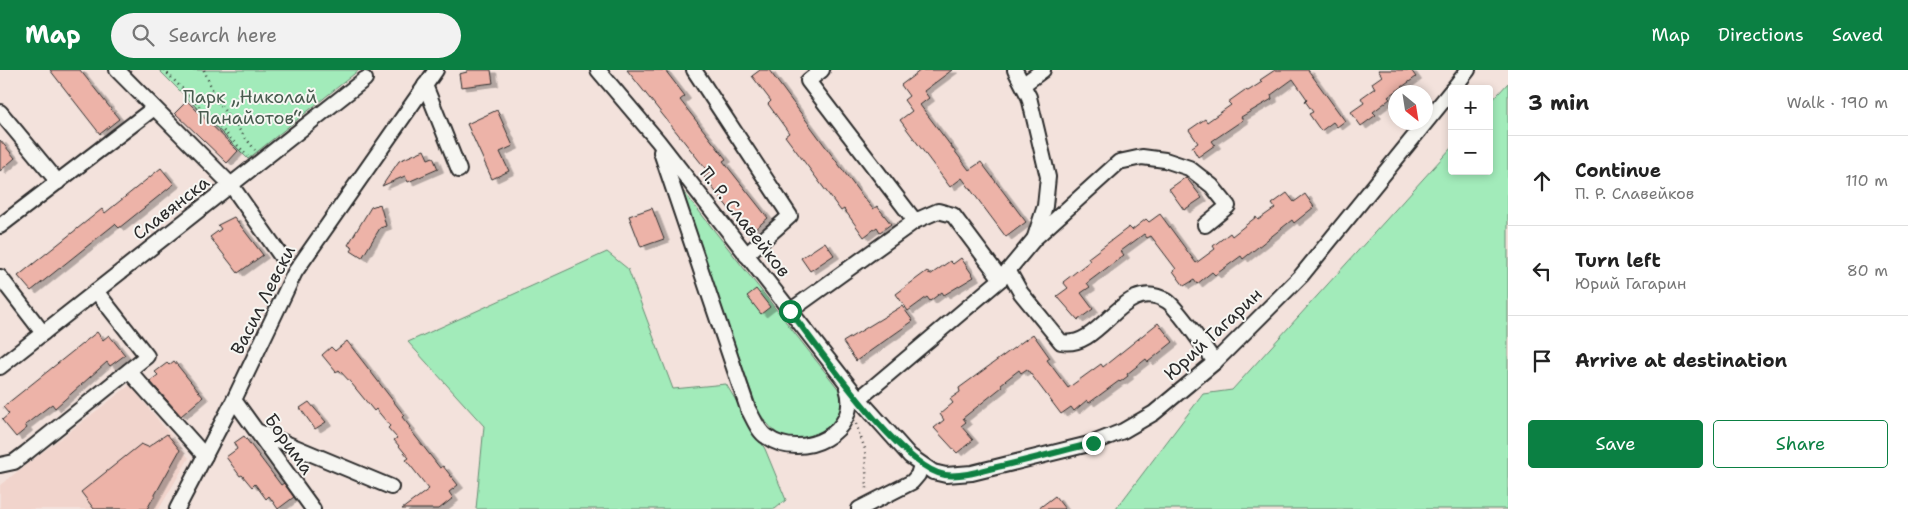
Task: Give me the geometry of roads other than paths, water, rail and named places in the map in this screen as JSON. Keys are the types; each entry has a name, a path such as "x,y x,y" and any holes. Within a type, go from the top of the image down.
{"street":[{"path":"117,70 230,185 281,256"},
{"name":"Васил Левски","path":"177,509 234,400 294,272 436,70"},
{"name":"П. Р. Славейков","path":"598,70 658,141 845,382 910,456 921,465"},
{"path":"694,70 790,216 746,255"},
{"path":"822,70 808,81 915,221"},
{"path":"1015,70 1024,84 1048,177 1045,206 1035,238"},
{"path":"1024,84 1043,70"},
{"name":"Юрий Гагарин","path":"1456,85 1468,70"},
{"name":"Славянска","path":"0,367 365,79"},
{"path":"425,85 459,170"},
{"name":"Юрий Гагарин","path":"921,465 933,472 946,475 972,473 1093,443 1123,431 1154,413 1216,362 1302,276 1448,95"},
{"path":"0,226 154,108"},
{"path":"0,112 58,182"},
{"path":"658,141 748,408 766,437 784,445 808,446 819,442 839,428 846,419 851,401 845,382"},
{"path":"859,399 1005,274 1035,238 1119,162 1142,157 1165,160 1189,168 1212,186 1228,206 1205,225"},
{"path":"790,311 915,221 938,211 953,215 1021,292 1061,342 1069,344 1082,340 1134,297 1151,295 1168,302 1216,362"},
{"path":"0,277 43,332"},
{"path":"0,465 14,462 147,356 96,291"},
{"path":"129,371 205,456"},
{"name":"Борима","path":"234,400 313,509"},
{"path":"259,432 391,487"},
{"path":"863,506 912,482 918,475 921,465"}],"park label":[{"name":"Парк „Николай Панайотов“","path":"250,107"}]}
